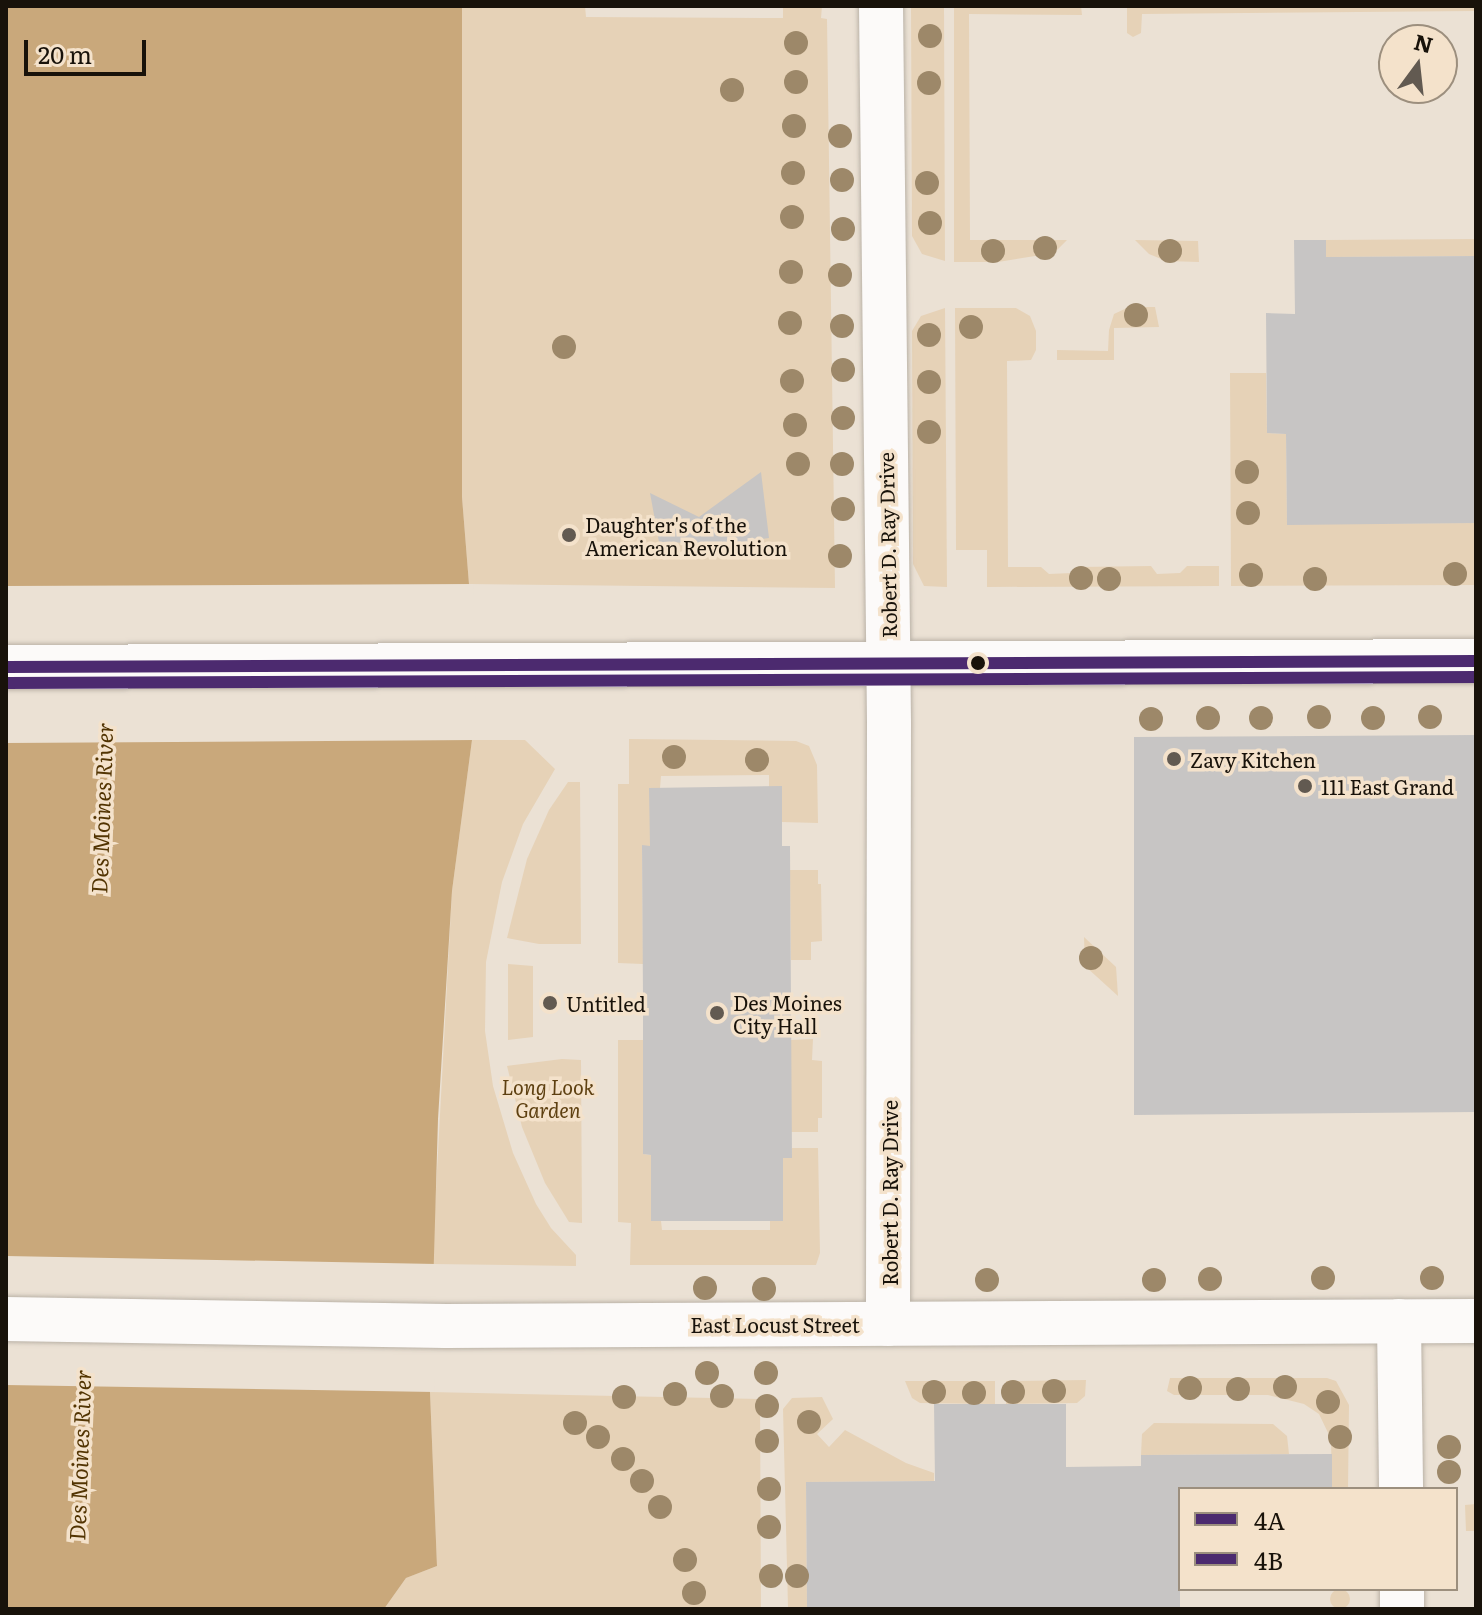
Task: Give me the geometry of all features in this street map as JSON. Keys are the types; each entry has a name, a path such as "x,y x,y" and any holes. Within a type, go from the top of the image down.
{"main road":[{"name":"Robert D. Ray Drive","path":"881,6 888,662 888,1324"},
{"path":"6,667 1476,661"},
{"name":"East Locust Street","path":"6,1319 446,1326 1476,1321"},
{"path":"1399,1321 1401,1487"}],"green space":[{"path":"462,6 585,6 586,17 783,18 783,6 822,6 821,18 827,19 835,588 469,584 462,497"},
{"path":"911,6 944,6 945,261 922,254 912,236"},
{"path":"954,6 1081,6 1082,15 969,14 970,240 1067,240 1054,253 998,262 954,262"},
{"path":"1127,6 1476,6 1476,11 1142,14 1141,33 1133,37 1127,33"},
{"path":"1476,239 1476,256 1326,257 1326,240"},
{"path":"1135,240 1198,241 1199,262 1166,261 1149,254"},
{"path":"1129,307 1155,307 1159,327 1114,328 1114,360 1057,360 1057,350 1108,351 1114,314"},
{"path":"945,308 947,587 924,586 913,564 912,331 921,316"},
{"path":"955,308 1016,308 1030,316 1036,331 1036,350 1031,360 1007,361 1008,567 1041,567 1049,574 1072,573 1079,567 1151,566 1157,574 1180,573 1187,566 1219,566 1219,586 987,587 987,550 956,550"},
{"path":"1230,373 1266,373 1267,433 1286,434 1287,524 1476,523 1476,585 1231,586"},
{"path":"629,739 796,741 809,746 817,765 818,823 782,822 782,788 769,787 769,775 661,776 660,788 650,788 650,846 642,846 643,964 618,963 618,784 629,784"},
{"path":"472,740 525,740 555,769 523,824 502,882 486,962 485,1031 493,1086 513,1153 536,1204 551,1228 576,1255 576,1266 432,1264 452,891"},
{"path":"568,782 580,782 581,944 539,944 507,938 527,859 549,810"},
{"path":"790,870 818,870 822,941 811,942 811,960 791,960"},
{"path":"1084,937 1116,967 1118,996 1085,966"},
{"path":"508,964 533,966 533,1037 508,1040"},
{"path":"813,1039 812,1060 822,1061 822,1118 818,1118 818,1132 791,1132 791,1040"},
{"path":"618,1040 643,1040 643,1154 651,1155 652,1221 661,1221 662,1230 770,1230 770,1221 783,1221 783,1158 792,1157 792,1148 818,1148 820,1253 816,1265 630,1265 631,1223 618,1222"},
{"name":"Long Look Garden","path":"562,1059 581,1060 582,1223 569,1222 545,1183 522,1127 507,1066"},
{"path":"1170,1378 1327,1378 1336,1381 1349,1405 1348,1487 1332,1487 1331,1439 1319,1414 1304,1404 1268,1395 1174,1395 1167,1391"},
{"path":"1086,1380 1085,1396 1077,1403 1006,1404 1006,1381"},
{"path":"905,1381 995,1381 995,1404 920,1403 912,1398"},
{"path":"430,1392 760,1399 761,1609 384,1609 406,1578 437,1566"},
{"path":"822,1397 833,1419 817,1434 829,1447 845,1430 906,1463 934,1473 934,1481 806,1482 807,1607 788,1607 783,1409 792,1398"},
{"path":"1154,1423 1273,1424 1287,1436 1289,1454 1141,1455 1142,1434"},
{"path":"1476,1504 1476,1531 1466,1531 1465,1505"},
{"path":"1334,1591 1346,1591 1349,1603 1344,1608 1336,1608 1331,1603"}],"water":[{"name":"Des Moines River","path":"6,6 462,6 462,497 469,584 472,740 452,891 438,1119 430,1392 437,1566 406,1578 384,1609 6,1609"}],"pier":[{"path":"473,584 476,740 6,743 6,586"},
{"path":"6,1256 436,1264 434,1392 6,1385"}],"building":[{"path":"1294,240 1326,240 1326,257 1476,256 1476,523 1287,525 1286,434 1267,433 1266,313 1295,314"},
{"path":"761,472 769,538 750,541 759,545 659,542 650,493 699,517"},
{"path":"1476,735 1476,1112 1134,1115 1134,737"},
{"name":"Des Moines City Hall","path":"782,786 782,846 790,846 792,1158 783,1158 783,1221 651,1221 651,1155 643,1154 642,845 650,846 649,788"},
{"path":"934,1404 1066,1404 1066,1467 1141,1466 1141,1455 1332,1454 1332,1487 1178,1487 1180,1609 807,1607 806,1482 935,1481"}],"transit line":[{"name":"4A","path":"6,667 1476,661"},
{"name":"4B","path":"6,683 1476,677"}],"place":[{"name":"Daughter's of the American Revolution","path":"569,535"},
{"name":"Zavy Kitchen","path":"1174,759"},
{"name":"111 East Grand","path":"1305,786"},
{"name":"Untitled","path":"550,1003"},
{"name":"Des Moines City Hall","path":"717,1013"}]}
